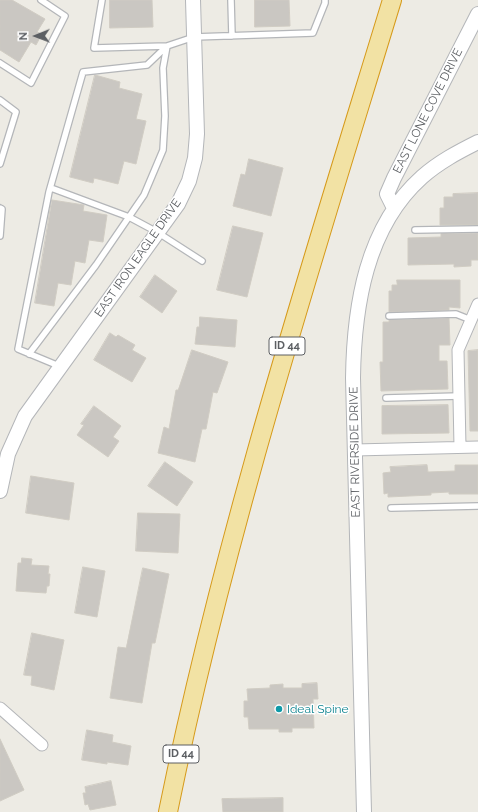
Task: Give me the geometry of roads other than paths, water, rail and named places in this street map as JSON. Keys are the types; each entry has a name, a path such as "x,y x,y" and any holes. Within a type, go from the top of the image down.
{"highway":[{"name":"ID 44","path":"168,812 215,606 251,469 293,325 392,0"}],"street":[{"name":"EAST IRON EAGLE DRIVE","path":"0,491 8,454 18,429 33,403 178,204 189,181 195,158 197,134 193,0"},
{"name":"EAST LONE COVE DRIVE","path":"394,208 387,194 478,14"},
{"name":"EAST RIVERSIDE DRIVE","path":"364,812 354,450 353,371 356,318 367,266 376,242 394,208 409,190 436,166 478,142"},
{"path":"460,447 458,350 478,304"},
{"path":"354,450 478,447"},
{"path":"0,708 42,745"}],"lane":[{"path":"0,63 31,83 65,16 41,0"},
{"path":"102,0 94,48 167,46 194,37 313,33 325,0"},
{"path":"231,0 232,36"},
{"path":"60,367 18,349 51,188 83,72 147,65 167,46"},
{"path":"29,354 96,265 144,195 163,150 165,116 163,68 167,46"},
{"path":"0,100 16,112 0,164"},
{"path":"51,188 129,216 202,261"},
{"path":"0,208 2,209 0,236"},
{"path":"415,230 478,229"},
{"path":"389,316 456,314 471,320"},
{"path":"386,398 459,396"},
{"path":"391,508 478,506"}],"place":[{"name":"Ideal Spine","path":"279,709"}]}
